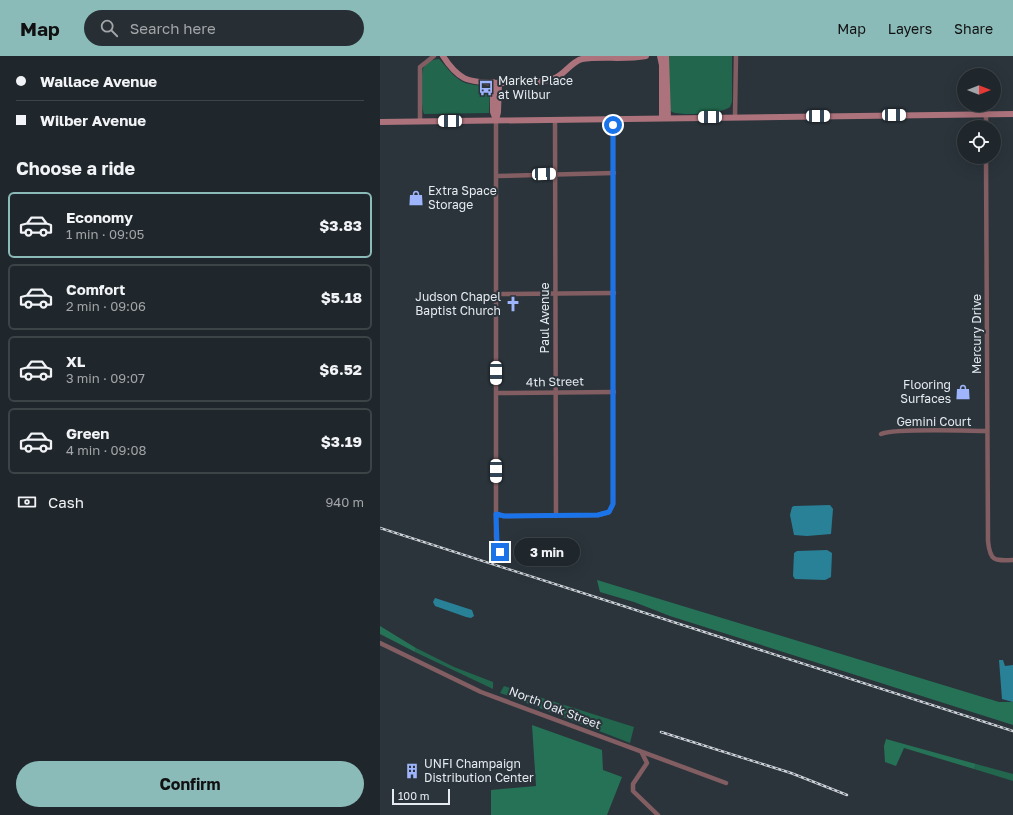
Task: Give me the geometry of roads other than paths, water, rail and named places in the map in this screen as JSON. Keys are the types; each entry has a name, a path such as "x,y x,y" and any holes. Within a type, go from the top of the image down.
{"main road":[{"path":"443,56 463,77 479,82 548,81 559,76 573,63 582,58 646,56"},
{"path":"660,56 662,65 665,118"},
{"path":"665,118 666,56"},
{"path":"496,82 498,112 496,120"},
{"path":"380,122 1013,114"}],"street":[{"path":"420,121 420,67 434,56"},
{"path":"735,117 736,56"},
{"path":"986,114 986,120"},
{"path":"496,514 504,516 598,515 611,510 614,499 613,119"},
{"path":"496,120 496,514 497,543 503,556"},
{"name":"Paul Avenue","path":"555,120 556,516"},
{"name":"Mercury Drive","path":"986,164 987,536 989,552 992,558 998,560 1013,560"},
{"path":"496,176 614,173"},
{"path":"496,294 614,293"},
{"name":"4th Street","path":"496,393 614,392"},
{"name":"Gemini Court","path":"880,434 885,432 906,431 987,431"},
{"name":"North Oak Street","path":"380,643 481,692 726,783"},
{"path":"642,753 647,763 633,784 633,791 658,815"}],"water":[{"path":"830,505 833,509 831,534 807,536 794,535 790,515 792,507"},
{"path":"827,550 832,553 831,577 825,580 795,579 793,576 794,553 797,551"},
{"path":"435,598 472,610 474,616 471,618 466,617 435,606 433,602"},
{"path":"999,660 1003,660 1005,666 1013,665 1013,702 1002,699"}],"railway":[{"path":"380,528 1013,731"},
{"path":"661,732 791,773 847,795"}],"place":[{"name":"Market Place at Wilbur","path":"486,88"},
{"name":"Extra Space Storage","path":"416,198"},
{"name":"Judson Chapel Baptist Church","path":"513,304"},
{"name":"Flooring Surfaces","path":"963,392"},
{"name":"UNFI Champaign Distribution Center","path":"412,771"}]}
